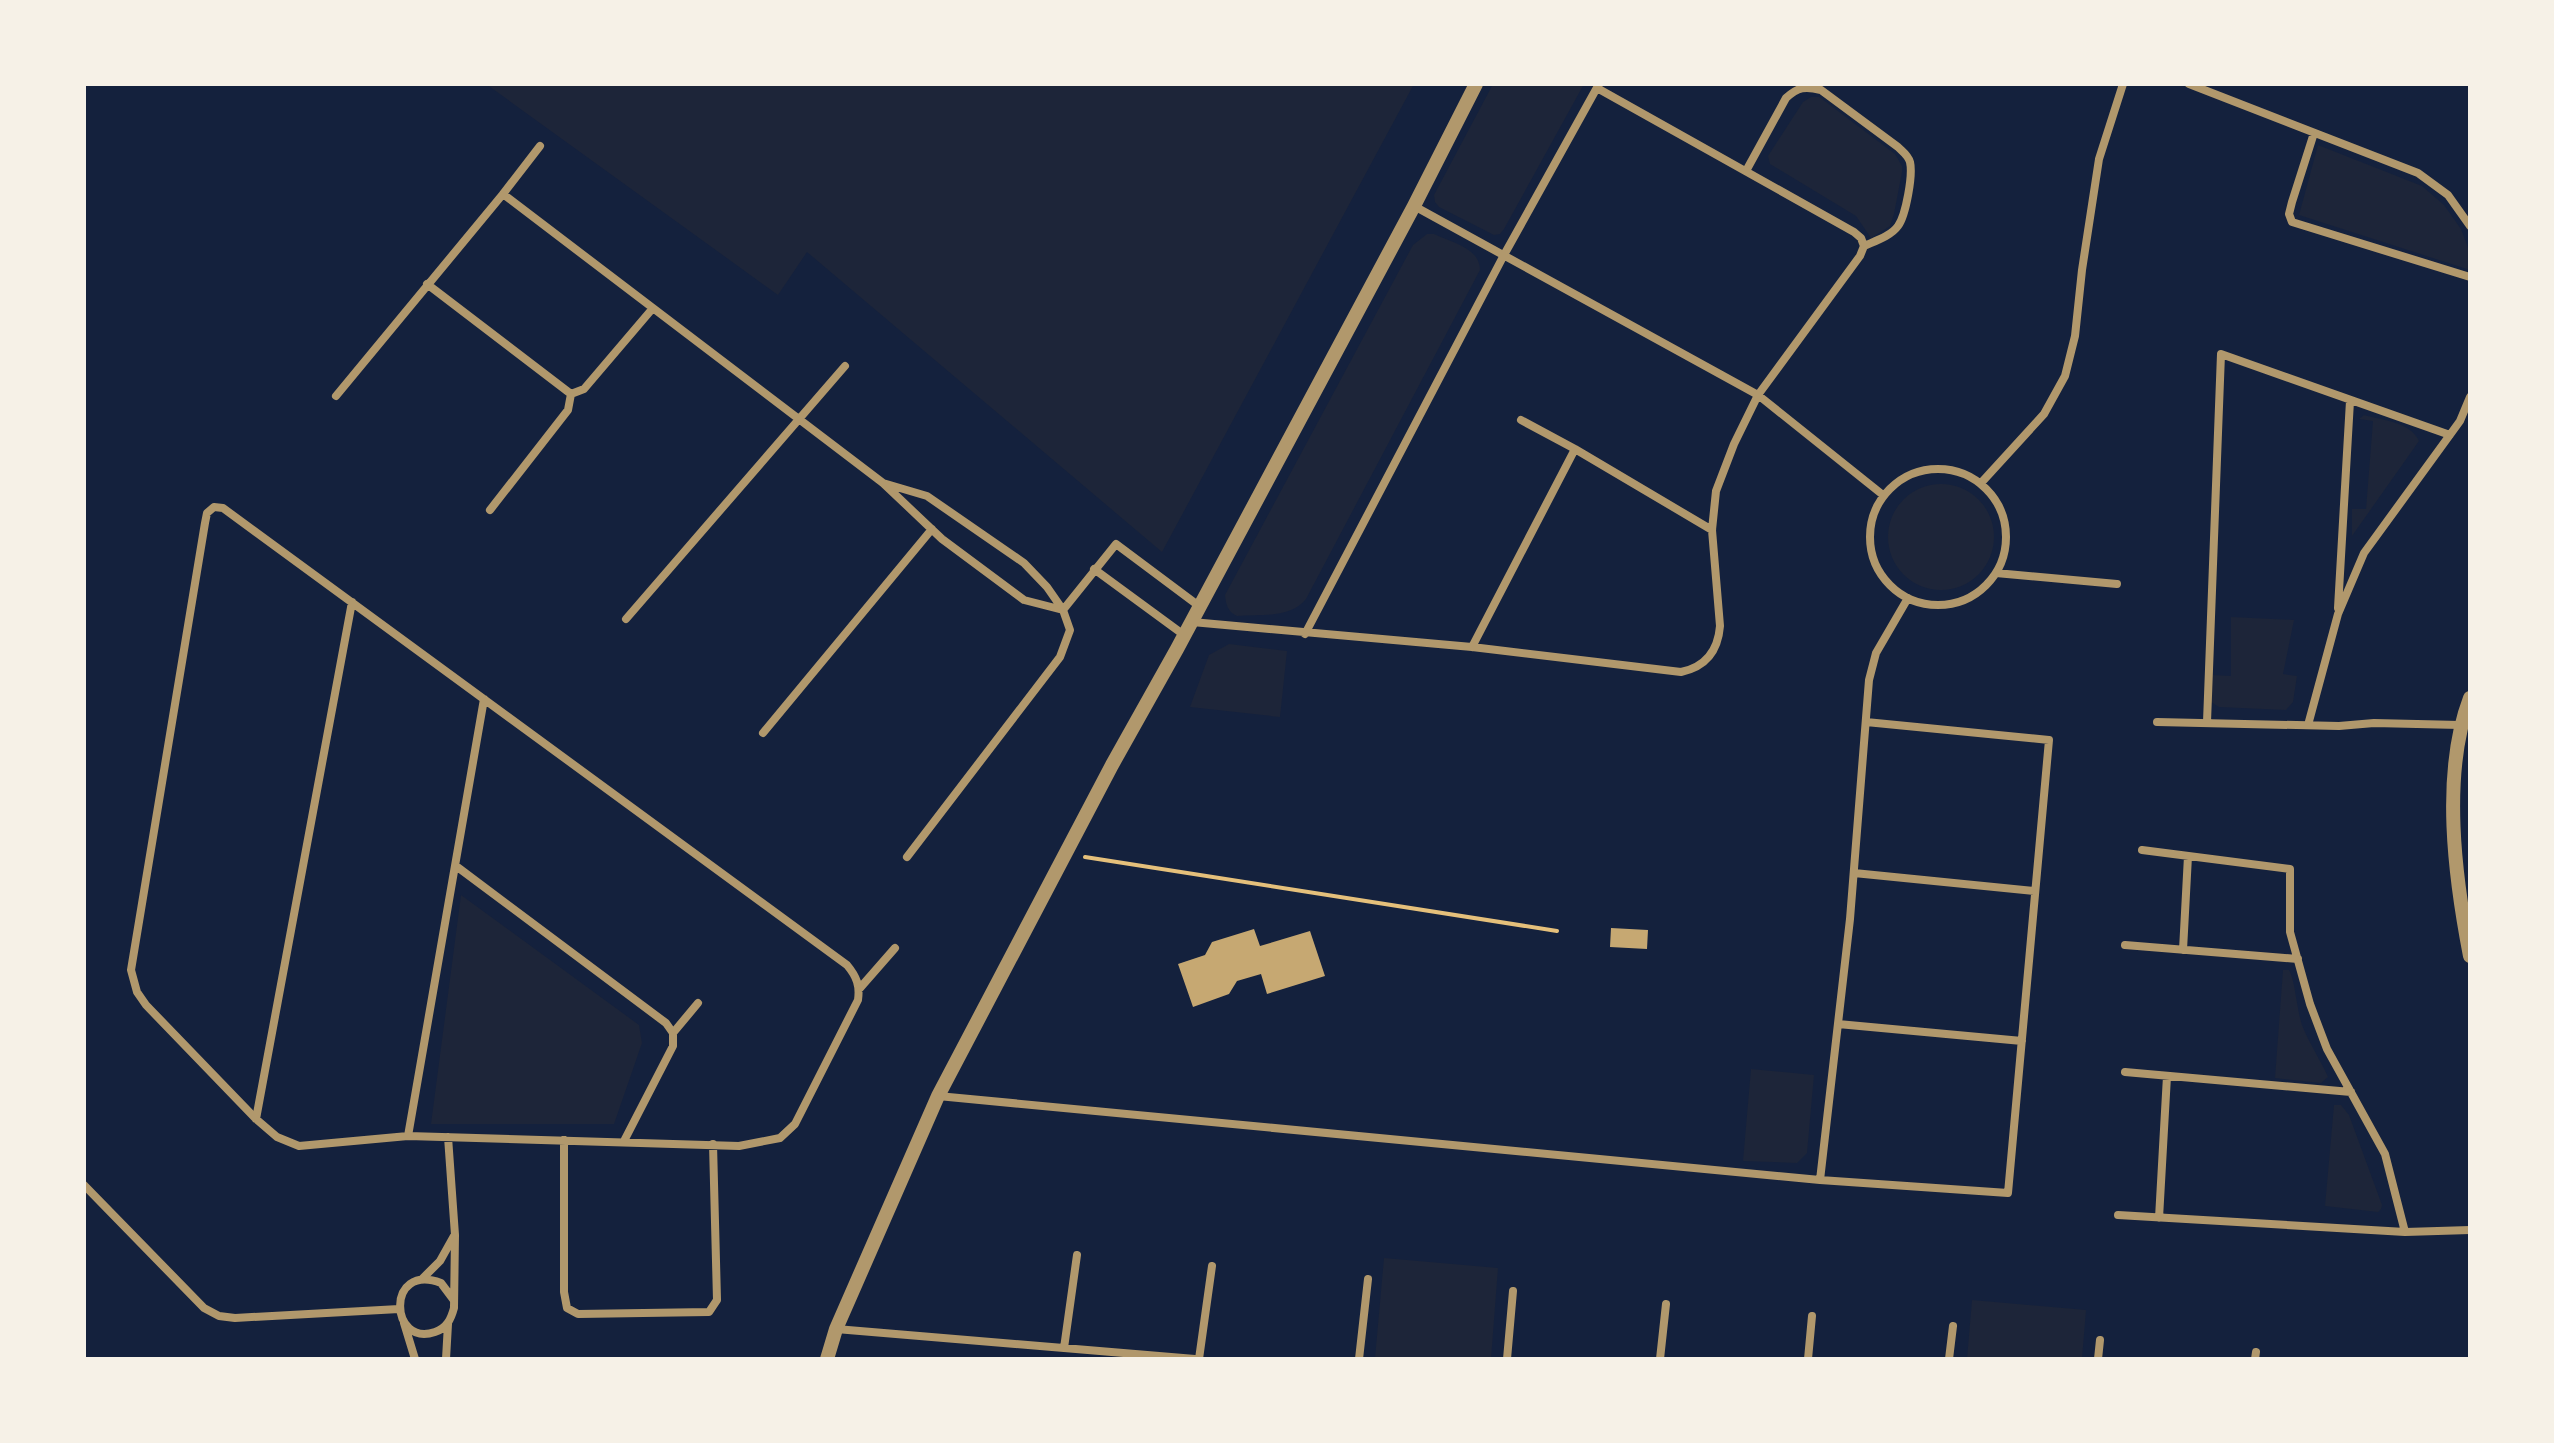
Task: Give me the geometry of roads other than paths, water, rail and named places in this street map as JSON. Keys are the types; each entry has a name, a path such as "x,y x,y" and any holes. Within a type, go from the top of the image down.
{"street":[{"path":"827,1359 836,1329 938,1096 1414,206 1476,84"},
{"path":"1981,483 2044,414 2065,376 2075,336 2099,159 2123,84"},
{"path":"2189,84 2418,173 2448,195 2470,226"},
{"path":"1094,569 1188,628 1472,647 1681,672 1691,670 1709,658 1719,638 1712,530 1716,491 1734,444 1758,395 1860,256 1864,246 1861,238 1598,86 1504,255 1305,634"},
{"path":"1746,171 1786,98 1795,90 1807,86 1821,90 1898,147 1911,165 1908,191 1898,226 1891,233 1864,246"},
{"path":"2314,133 2289,214 2292,222 2470,277"},
{"path":"336,396 540,146"},
{"path":"503,194 883,483 932,529 1024,600 1063,610"},
{"path":"1414,206 1758,395 1883,495"},
{"path":"427,284 571,394"},
{"path":"571,394 584,389 653,308"},
{"path":"2207,722 2221,354 2450,435"},
{"path":"626,619 845,366"},
{"path":"490,510 568,410 571,394"},
{"path":"2308,725 2338,614 2364,553 2460,421 2470,397"},
{"path":"2338,614 2350,401"},
{"path":"1521,420 1712,530"},
{"path":"1472,647 1575,449"},
{"path":"1940,468 1962,472 1981,483 1996,500 2005,522 2006,546 1996,573 1985,587 1965,600 1942,605 1919,603 1897,592 1882,577 1872,557 1869,535 1873,514 1883,495 1899,480 1919,470 1940,468"},
{"path":"883,483 927,496 1024,563 1063,610 1070,630 1060,657 907,857"},
{"path":"214,507 223,508 484,699 847,965 855,974 860,988 858,1000 795,1124 780,1138 739,1146 408,1136 299,1146 277,1137 256,1119 137,992 131,970 207,513 214,507"},
{"path":"763,733 932,529"},
{"path":"1063,610 1116,544 1199,606"},
{"path":"1996,573 2117,584"},
{"path":"1820,1180 1854,873 1869,680 1876,653 1908,598"},
{"path":"256,1119 352,602"},
{"path":"408,1136 484,699"},
{"path":"2469,704 2460,725 2454,834 2462,914 2470,956"},
{"path":"938,1096 1820,1180 2008,1193 2049,740 1866,722"},
{"path":"2157,722 2460,725"},
{"path":"2142,850 2290,869 2290,932 2310,1004 2327,1049 2385,1154 2405,1232"},
{"path":"2183,950 2188,856"},
{"path":"456,866 666,1023 673,1033 673,1046 624,1141"},
{"path":"1854,873 2035,891"},
{"path":"2125,945 2298,959"},
{"path":"860,988 895,948"},
{"path":"673,1033 698,1003"},
{"path":"1838,1024 2022,1041"},
{"path":"2125,1072 2351,1092"},
{"path":"2159,1218 2167,1076"},
{"path":"446,1359 448,1324 454,1308 455,1235 448,1137"},
{"path":"564,1140 564,1292 567,1308 578,1314 709,1312 717,1300 713,1144"},
{"path":"84,1185 204,1308 219,1316 235,1318 399,1309"},
{"path":"2118,1215 2405,1232 2470,1230"},
{"path":"415,1359 399,1309 400,1299 404,1290 440,1261 455,1235"},
{"path":"1064,1348 1077,1255"},
{"path":"836,1329 1197,1359 1212,1266"},
{"path":"421,1279 441,1283 453,1299"},
{"path":"1359,1359 1368,1279"},
{"path":"1507,1359 1513,1291"},
{"path":"1660,1359 1666,1304"},
{"path":"1808,1359 1812,1316"},
{"path":"404,1323 421,1334 431,1334 448,1324"},
{"path":"1949,1359 1953,1326"},
{"path":"2098,1359 2100,1340"}]}
